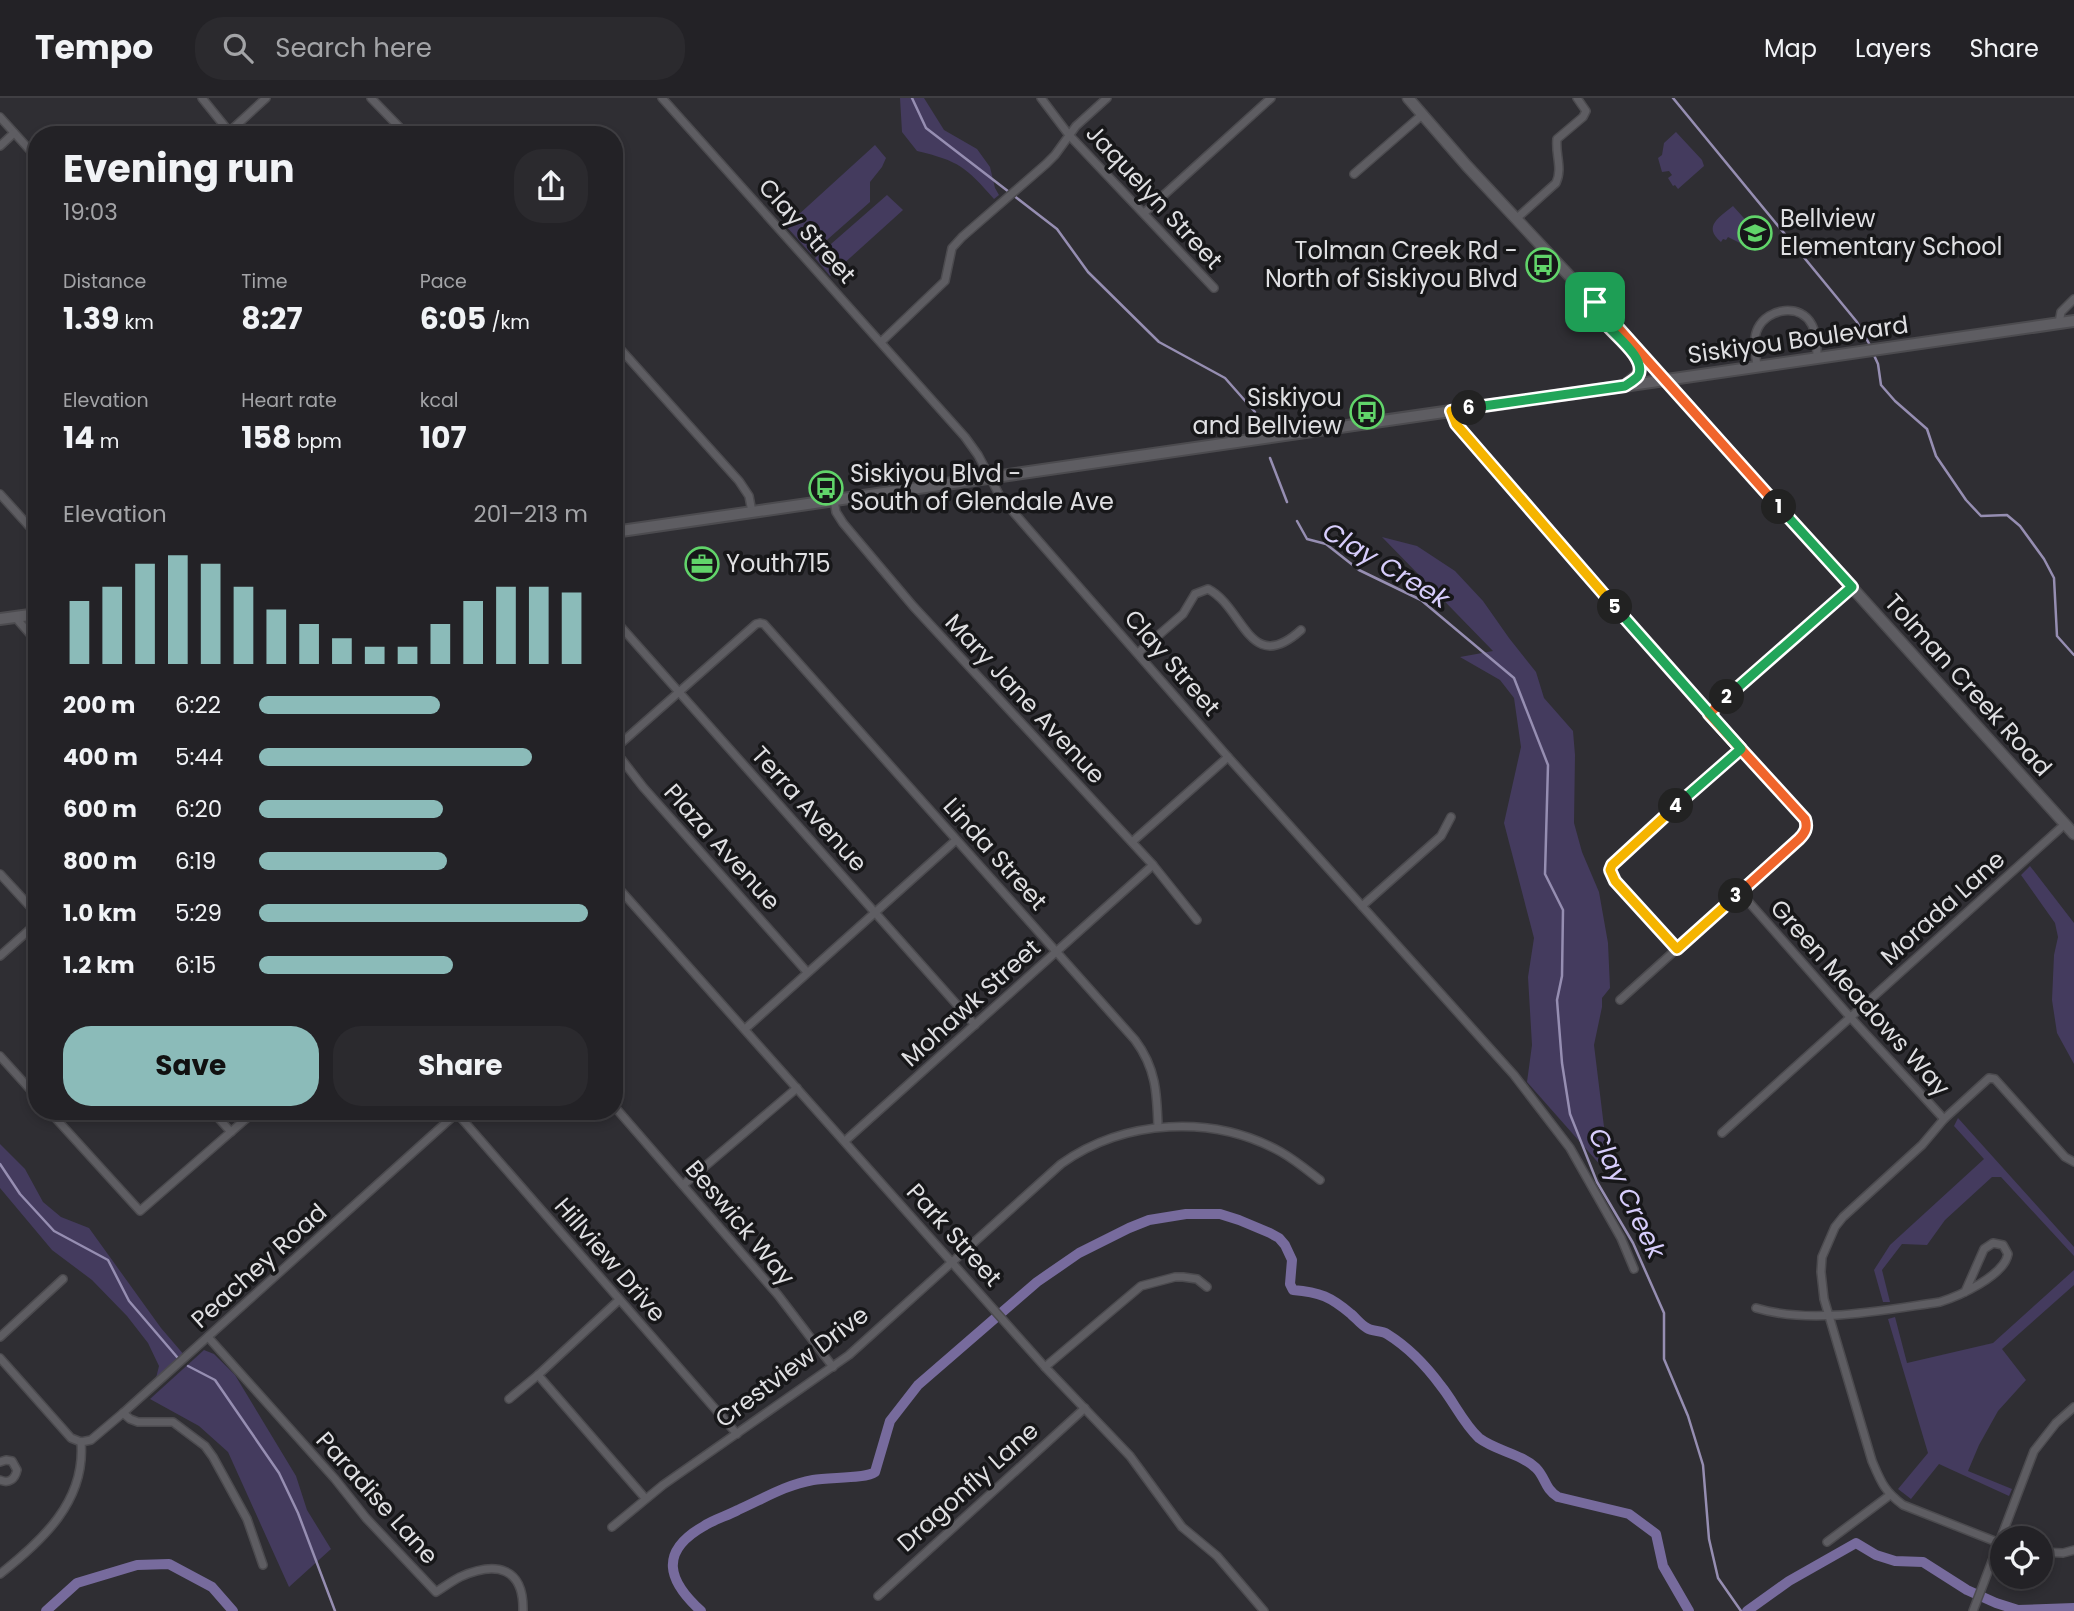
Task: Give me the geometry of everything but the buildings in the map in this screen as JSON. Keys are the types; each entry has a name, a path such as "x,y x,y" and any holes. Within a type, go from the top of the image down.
{"main road":[{"path":"1595,302 1602,320 1639,362 1639,374 1625,386"},
{"name":"Siskiyou Boulevard","path":"623,531 2074,321"},
{"path":"0,620 28,615"}],"street":[{"path":"202,98 224,126"},
{"path":"237,126 266,98"},
{"path":"371,98 398,126"},
{"name":"Clay Street","path":"662,98 965,438 978,455 1001,498 1228,757 1514,1074 1570,1148 1621,1238 1634,1269"},
{"name":"Jaquelyn Street","path":"1041,98 1069,135 1214,289"},
{"path":"881,342 945,281 952,248 1055,155 1076,126 1107,98"},
{"path":"1144,213 1271,98"},
{"name":"Tolman Creek Road","path":"1408,98 2074,834"},
{"path":"1517,218 1556,183 1559,176 1558,139 1583,117 1586,111 1577,98"},
{"path":"1354,174 1423,114"},
{"path":"0,117 28,148"},
{"path":"0,146 15,133"},
{"path":"2059,323 2061,312 2074,299"},
{"path":"1757,367 1758,327 1778,312 1789,310 1800,312 1813,327 1817,358"},
{"path":"623,352 740,481 749,496 752,512"},
{"path":"1451,411 1456,424 1709,714 1805,819 1806,828 1799,839 1620,1000"},
{"path":"0,494 28,525"},
{"name":"Mary Jane Avenue","path":"834,500 836,512 844,523 913,606 1153,865 1197,919"},
{"path":"1709,714 1852,587"},
{"path":"1138,653 1183,614 1195,594 1208,589 1219,596 1248,634 1260,644 1278,645 1292,639 1301,630"},
{"path":"15,617 28,632"},
{"name":"Linda Street","path":"679,693 756,624 764,624 1144,1052 1155,1082 1158,1127"},
{"name":"Terra Avenue","path":"623,629 975,1025"},
{"name":"Plaza Avenue","path":"623,741 679,693"},
{"path":"1677,949 1615,881 1610,870 1616,861 1741,749"},
{"path":"1132,842 1228,757"},
{"name":"Plaza Avenue","path":"623,761 807,972"},
{"path":"1362,906 1441,836 1451,817"},
{"name":"Morada Lane","path":"1722,1133 2065,824"},
{"path":"745,1029 956,840"},
{"name":"Mohawk Street","path":"845,1141 1153,865"},
{"path":"0,874 28,904"},
{"name":"Green Meadows Way","path":"1740,892 1850,1018 1944,1119 1922,1144 1843,1217 1835,1227 1822,1257 1824,1299 1872,1461 1882,1485 1890,1495"},
{"name":"Park Street","path":"623,893 1045,1367 1130,1457 1182,1527 1217,1556 1264,1611"},
{"path":"0,956 28,931"},
{"path":"0,1056 28,1087"},
{"path":"1944,1119 1992,1077 2065,1157 2074,1161"},
{"path":"683,1185 797,1088"},
{"name":"Beswick Way","path":"623,1116 778,1296 833,1367"},
{"path":"57,1120 140,1211 245,1120"},
{"path":"220,1120 231,1132"},
{"name":"Peachey Road","path":"81,1442 91,1440 123,1413 448,1120"},
{"name":"Hillview Drive","path":"464,1120 737,1434"},
{"name":"Crestview Drive","path":"611,1527 645,1498 833,1367 1074,1155 1094,1143 1112,1136 1158,1127 1199,1126 1240,1135 1280,1152 1320,1180"},
{"path":"1756,1308 1790,1315 1830,1315 1940,1301 1965,1292 2005,1263 2008,1254 2003,1245 1993,1243 1984,1249 1965,1292"},
{"path":"1045,1367 1141,1286 1183,1277 1198,1279 1207,1287"},
{"path":"0,1337 63,1279"},
{"path":"509,1399 619,1300"},
{"name":"Paradise Lane","path":"208,1337 335,1479 366,1518 436,1592 460,1577 480,1571 503,1570 517,1579 523,1596 523,1611"},
{"path":"0,1358 71,1438 81,1442 82,1451 77,1478 64,1511 47,1534 0,1574"},
{"path":"538,1375 645,1498"},
{"path":"2006,1526 2034,1451 2074,1406"},
{"name":"Dragonfly Lane","path":"878,1596 1084,1408"},
{"path":"123,1413 138,1422 173,1422 205,1446 251,1526 262,1565"},
{"path":"0,1480 8,1482 16,1475 12,1461 2,1458"},
{"path":"1827,1542 1890,1495 1919,1512 1990,1539"},
{"path":"2053,1553 2074,1550"},
{"path":"1973,1611 1990,1568"}],"shaded area":[{"path":"900,98 924,98 944,130 977,149 990,167 999,195 994,199 976,179 952,162 917,151 902,132"},
{"path":"1676,132 1702,160 1704,166 1678,189 1668,178 1672,175 1669,171 1662,172 1658,158 1662,155 1664,143"},
{"path":"875,145 886,158 870,182 870,202 811,254 786,226"},
{"path":"887,195 903,210 830,276 815,258"},
{"path":"1733,206 1761,237 1752,244 1749,241 1744,245 1728,237 1721,242 1713,231 1718,218"},
{"path":"1382,537 1417,546 1455,571 1483,601 1536,672 1544,698 1573,731 1574,823 1582,852 1599,892 1608,943 1610,988 1602,998 1594,1045 1610,1176 1527,1082 1532,1045 1528,977 1534,938 1504,823 1521,747 1514,698 1500,680 1460,657 1493,651"},
{"path":"2030,866 2074,923 2074,1064 2057,1033 2052,1000 2054,955 2058,937 2055,923 2021,875"},
{"path":"1958,1118 2074,1247 2074,1256 2001,1177 1992,1177 1945,1220 1927,1245 1902,1244 1882,1270 1890,1302 1883,1302 1874,1270 1890,1245 1984,1159 1954,1126"},
{"path":"0,1144 25,1169 43,1202 61,1217 89,1228 161,1328 185,1356 156,1378 159,1366 148,1343 127,1316 92,1280 52,1250 0,1188"},
{"path":"2074,1270 2074,1285 2002,1349 2026,1380 1998,1411 1968,1471 2012,1489 2009,1496 1939,1464 1911,1499 1898,1489 1928,1453 1888,1319 1895,1317 1907,1363 1993,1343"},
{"path":"204,1350 214,1354 235,1375 296,1476 307,1510 331,1549 289,1587 228,1452 199,1426 150,1399"}],"waterway":[{"name":"Clay Creek","path":"912,98 926,128 1057,229 1088,272 1159,342 1225,378 1255,412"},
{"path":"1673,98 1857,322 1871,347"},
{"path":"1873,353 1878,364 1881,385 1927,429 1936,456 1966,500 1981,516 2007,515 2020,526 2044,559 2054,578 2057,636 2074,655"},
{"name":"Clay Creek","path":"1270,458 1287,502"},
{"name":"Clay Creek","path":"1297,521 1307,539 1326,544 1359,570 1421,600 1514,678 1548,765 1545,874 1563,910 1562,976 1557,1000 1562,1063 1570,1114 1597,1182 1633,1243 1664,1313 1664,1359 1688,1416 1703,1465 1709,1539 1718,1578 1741,1611"},
{"path":"0,1164 20,1194 54,1231 108,1260 129,1301 177,1357"},
{"path":"701,1611 681,1589 673,1567 679,1546 689,1536 712,1521 793,1485 813,1480 864,1476 875,1472 890,1421 918,1385 1037,1282 1079,1253 1129,1228 1149,1220 1186,1214 1220,1214 1279,1238 1292,1260 1290,1284 1293,1290 1311,1292 1331,1299 1365,1327 1385,1333 1402,1345 1436,1379 1479,1438 1530,1463 1558,1497 1629,1514 1656,1534 1663,1566 1689,1611"},
{"path":"188,1366 215,1380 279,1473 298,1513 335,1611"},
{"path":"1747,1611 1789,1581 1856,1543 1876,1555 1895,1561 1923,1562 1967,1590 2018,1610 2074,1608"},
{"path":"46,1611 77,1583 137,1565 169,1564 212,1587 233,1611"}],"place":[{"name":"Bellview Elementary School","path":"1755,233"},
{"name":"Tolman Creek Rd - North of Siskiyou Blvd","path":"1543,265"},
{"name":"Siskiyou and Bellview","path":"1367,412"},
{"name":"Siskiyou Blvd - South of Glendale Ave","path":"826,488"},
{"name":"Youth715","path":"702,564"}],"route":[{"path":"1595,302 1602,320 1639,362 1639,374 1634,380 1625,386 1451,411 1456,424 1709,714 1741,749 1616,861 1610,870 1615,881 1677,949 1799,839 1806,828 1805,819 1741,749 1709,714 1852,587 1595,302"}]}
